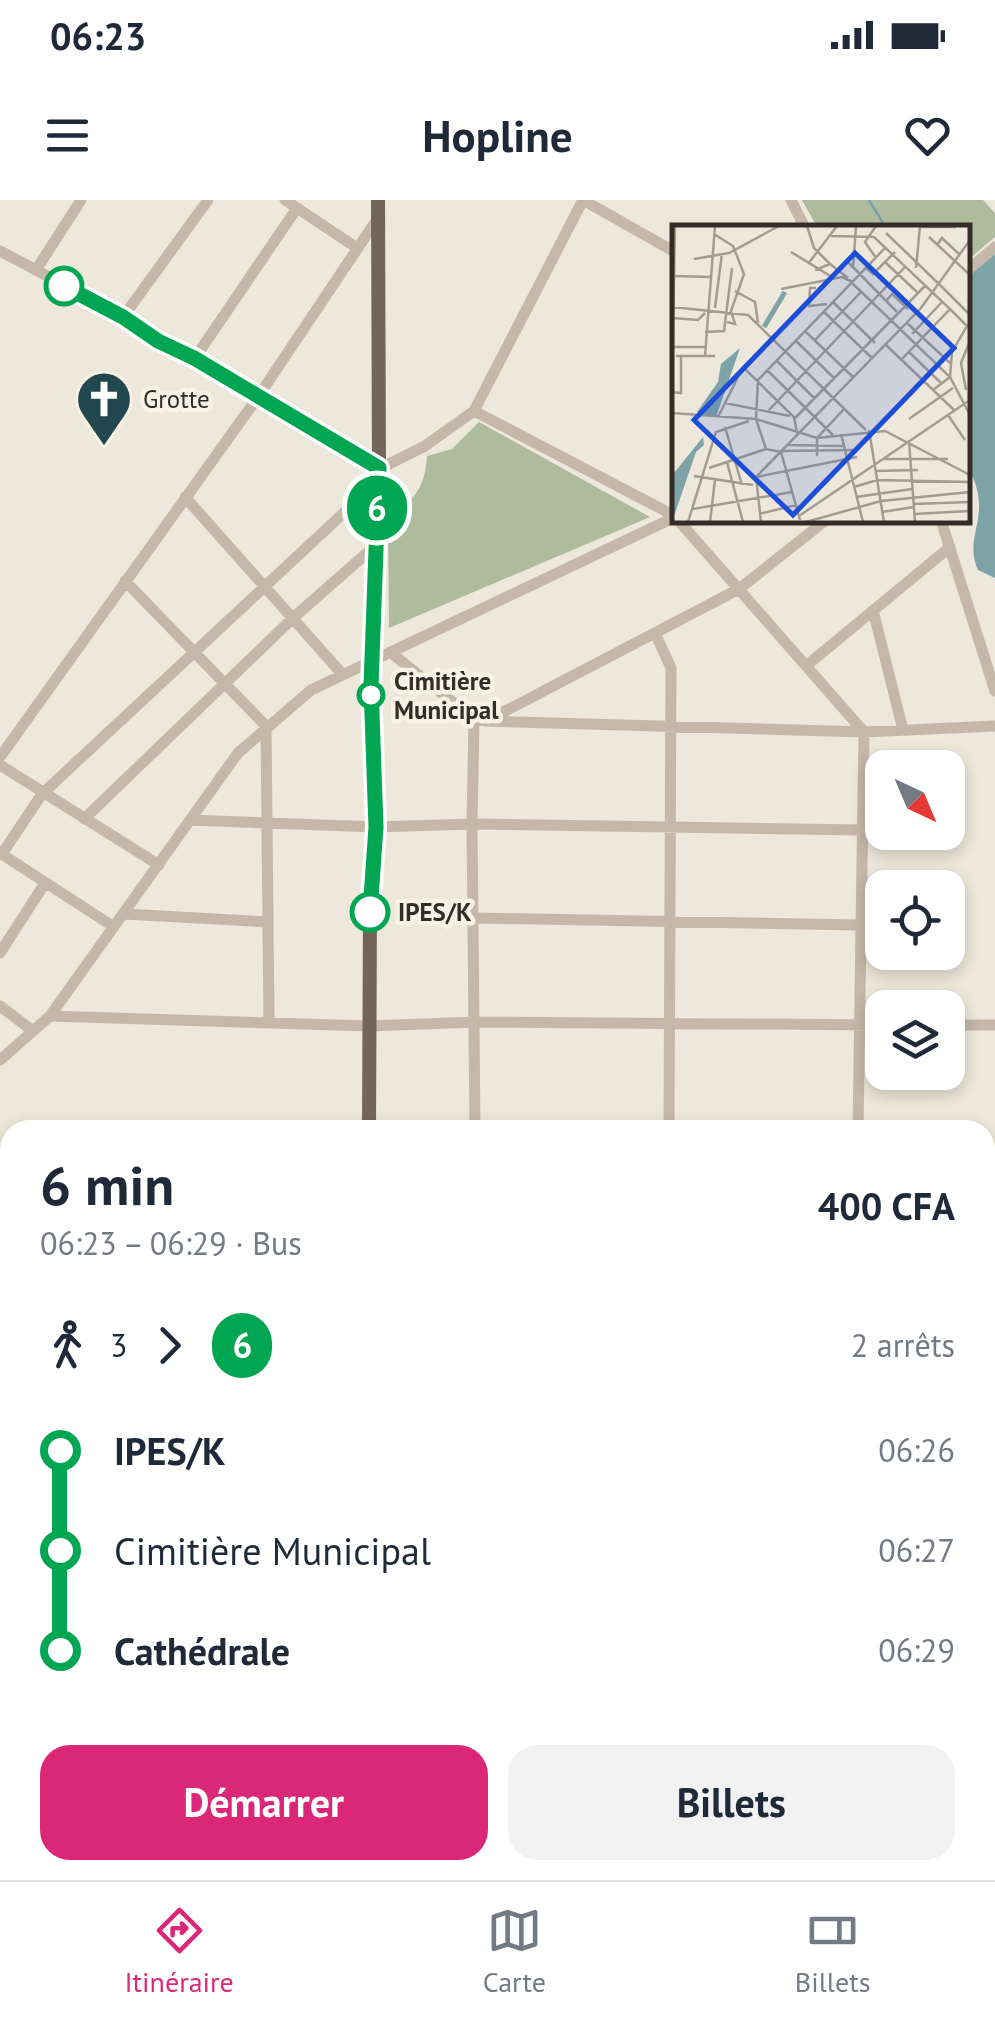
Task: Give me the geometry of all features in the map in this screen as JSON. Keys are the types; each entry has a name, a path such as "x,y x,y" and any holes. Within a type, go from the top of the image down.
{"main road":[{"path":"369,1120 370,912 376,827 372,661 378,475 379,207"}],"street":[{"path":"36,270 81,200"},
{"path":"123,317 208,200"},
{"path":"285,200 357,248"},
{"path":"114,927 1,854 42,794 378,475 474,411 583,200 672,250"},
{"path":"791,200 804,225"},
{"path":"0,757 258,397 357,248 379,207"},
{"path":"194,358 296,208"},
{"path":"970,268 995,247"},
{"path":"0,251 194,358 378,475"},
{"path":"474,411 672,516"},
{"path":"185,497 343,674"},
{"path":"0,1060 50,1016 228,766 266,726 311,690 672,520"},
{"path":"680,522 864,732 858,1120"},
{"path":"480,720 739,589 823,522"},
{"path":"942,522 995,691"},
{"path":"84,819 293,618 376,545"},
{"path":"806,666 950,547"},
{"path":"126,581 266,726 270,822 269,1022"},
{"path":"873,610 903,730"},
{"path":"655,633 671,668 669,1120"},
{"path":"390,652 480,720 864,732 995,726"},
{"path":"475,1120 472,824 480,720"},
{"path":"0,765 159,866"},
{"path":"190,820 376,827 472,824 862,830"},
{"path":"0,954 46,882"},
{"path":"124,914 268,922"},
{"path":"475,918 860,925"},
{"path":"0,1006 33,1031"},
{"path":"50,1016 369,1026 476,1022 865,1025"},
{"path":"965,1025 995,1025"}],"green space":[{"path":"802,200 983,200 995,213 995,237 970,258 970,225 816,225"},
{"path":"479,422 650,517 389,628 388,518 416,493 424,477 427,456 452,449"}],"water":[{"path":"995,247 995,578 978,570 973,546 979,499 970,471 970,268"}],"waterway":[{"path":"869,200 884,225"}],"bus line":[{"name":"6","path":"64,286 379,468 371,686 376,827 370,912"}],"place":[{"name":"Grotte","path":"104,448"},
{"name":"Cimitière Municipal","path":"371,695"},
{"name":"IPES/K","path":"370,912"}]}
